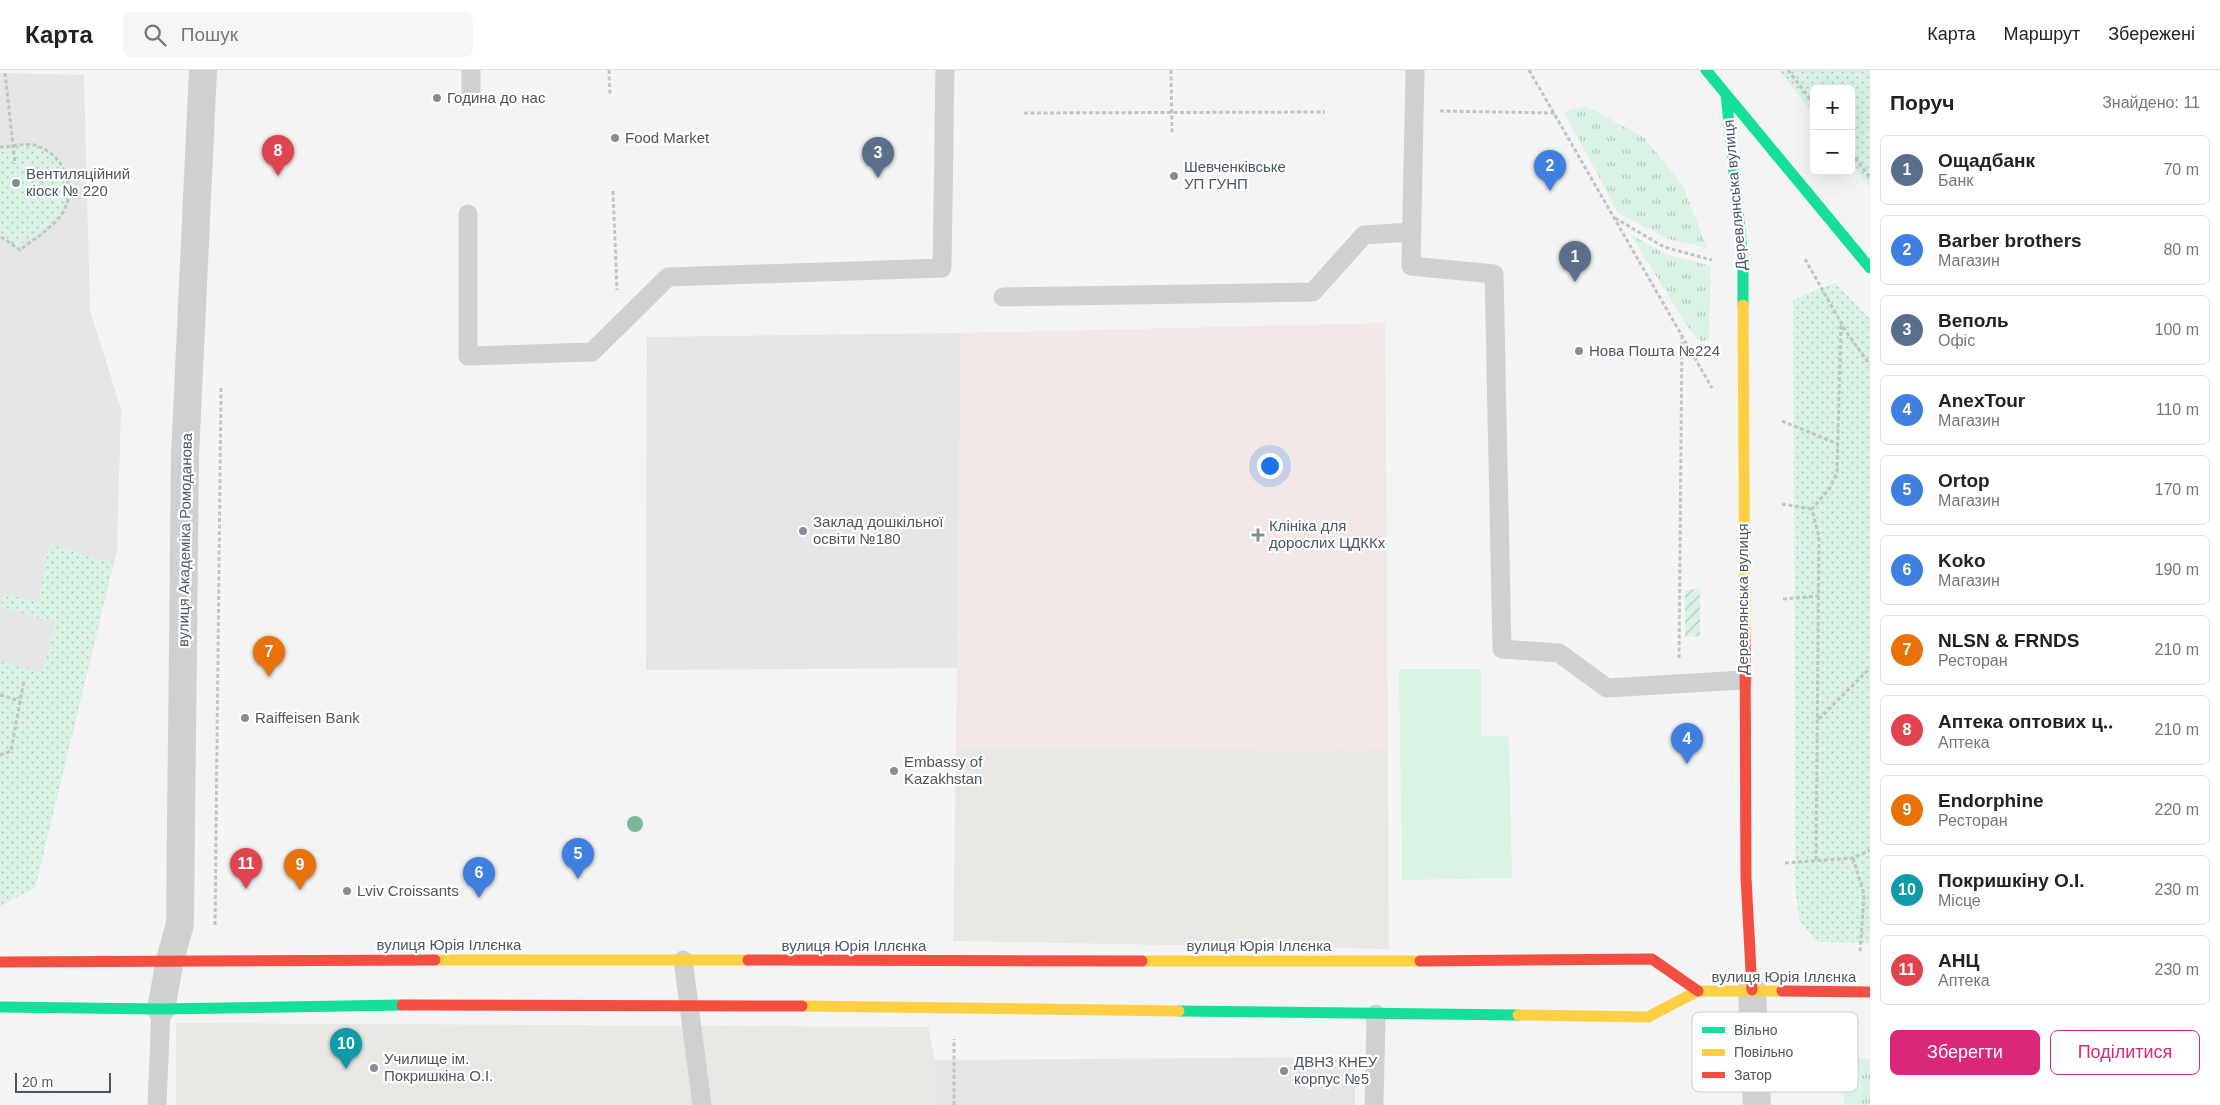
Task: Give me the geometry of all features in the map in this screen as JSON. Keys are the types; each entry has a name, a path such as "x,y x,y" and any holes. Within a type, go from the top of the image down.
{"main road":[{"path":"1706,70 1870,268"},
{"name":"Деревлянська вулиця","path":"1726,94 1743,268 1743,680 1746,898 1752,990"},
{"name":"вулиця Юрія Іллєнка","path":"0,962 170,960 1350,961 1652,958 1698,991"},
{"name":"вулиця Юрія Іллєнка","path":"0,1007 161,1009 333,1005 689,1005 1648,1017 1698,991 1870,992"}],"street":[{"name":"вулиця Академіка Ромоданова","path":"161,1009 170,960 180,924 185,456 203,70"},
{"name":"Деревлянська вулиця","path":"1752,990 1753,1012"},
{"name":"Деревлянська вулиця","path":"1756,1092 1757,1105"}],"lane":[{"path":"471,70 471,92"},
{"path":"468,214 468,356 592,352 668,277 942,268 945,70"},
{"path":"1415,70 1411,266 1494,274 1502,649 1559,653 1607,688 1743,680"},
{"path":"1003,297 1312,292 1364,235 1411,232"},
{"path":"683,960 702,1105"},
{"path":"157,1105 161,1009"},
{"path":"1374,1105 1376,1014"}],"path":[{"path":"609,70 610,95"},
{"path":"1171,70 1172,132"},
{"path":"1529,70 1714,391"},
{"path":"1788,70 1810,99"},
{"path":"5,74 12,146 16,164"},
{"path":"1414,111 1555,113"},
{"path":"1024,113 1325,112"},
{"path":"0,147 32,144 51,152 62,165 68,180 68,195 63,212 47,230 20,250 0,236"},
{"path":"1855,158 1870,177"},
{"path":"613,191 619,326"},
{"path":"1614,217 1664,247 1715,261"},
{"path":"1805,259 1841,324 1870,365"},
{"path":"1812,509 1830,488 1837,472 1841,324"},
{"path":"1679,684 1682,336"},
{"path":"215,926 221,378"},
{"path":"1782,421 1838,444"},
{"path":"1782,504 1812,509"},
{"path":"1812,509 1819,537 1816,860"},
{"path":"1783,599 1819,596"},
{"path":"1818,720 1870,668"},
{"path":"0,754 11,751 24,680"},
{"path":"0,696 20,701"},
{"path":"1785,863 1853,858 1870,850"},
{"path":"1853,858 1864,894 1860,953"},
{"path":"1864,894 1870,895"},
{"path":"954,1036 954,1105"}],"shaded area":[{"path":"0,73 84,75 90,311 121,409 117,550 35,888 0,906"},
{"path":"1385,323 1388,750 956,748 961,333"},
{"name":"Заклад дошкільної освіти №180","path":"961,333 957,668 646,670 647,337"},
{"path":"956,748 1388,750 1389,949 953,941"},
{"path":"176,1023 928,1027 935,1060 935,1105 176,1105"},
{"path":"1355,1057 1355,1105 935,1105 935,1060"}],"green space":[{"path":"1779,70 1870,70 1870,187 1855,168 1855,85 1810,85 1810,110"},
{"path":"1586,106 1645,138 1683,186 1707,248 1668,239 1618,213 1564,112"},
{"path":"33,145 51,152 60,160 68,181 68,192 66,203 54,222 42,232 15,247 0,236 0,146"},
{"path":"1630,234 1665,254 1711,266 1709,340 1701,341 1691,332"},
{"path":"1835,283 1870,319 1870,943 1818,942 1800,922 1795,889 1793,300"},
{"path":"50,543 113,563 35,888 0,906 0,660 42,672 56,623 1,607 4,594 38,601"},
{"path":"1700,589 1700,636 1685,637 1685,590"},
{"path":"1399,669 1481,669 1481,736 1509,736 1512,878 1402,880"},
{"path":"1858,1059 1870,1059 1870,1105 1844,1105 1843,1092 1858,1092"}],"traffic: fast":[{"path":"1706,70 1870,268"},
{"path":"1726,94 1743,260 1743,305"},
{"path":"0,1007 161,1009 402,1005"},
{"path":"1179,1011 1518,1015"}],"traffic: slow":[{"path":"1743,305 1745,635"},
{"path":"435,960 748,960"},
{"path":"1142,961 1420,961"},
{"path":"1518,1015 1648,1017 1698,991 1782,991"},
{"path":"802,1006 1179,1011"}],"traffic: jam":[{"path":"1745,635 1746,878 1752,990"},
{"path":"1420,961 1652,959 1698,991"},
{"path":"0,962 435,960"},
{"path":"748,960 1142,961"},
{"path":"1782,991 1870,992"},
{"path":"402,1005 802,1006"}],"place":[{"name":"Година до нас","path":"437,98"},
{"name":"Food Market","path":"615,138"},
{"name":"Аптека оптових ц‥","path":"278,176"},
{"name":"Шевченківське УП ГУНП","path":"1174,176"},
{"name":"Веполь","path":"878,178"},
{"name":"Вентиляційний кіоск № 220","path":"16,183"},
{"name":"Barber brothers","path":"1550,191"},
{"name":"Ощадбанк","path":"1575,282"},
{"name":"Нова Пошта №224","path":"1579,351"},
{"name":"Заклад дошкільної освіти №180","path":"803,531"},
{"name":"Клініка для дорослих ЦДККх","path":"1258,535"},
{"name":"NLSN & FRNDS","path":"269,677"},
{"name":"Raiffeisen Bank","path":"245,718"},
{"name":"AnexTour","path":"1687,764"},
{"name":"Embassy of Kazakhstan","path":"894,771"},
{"name":"Ortop","path":"578,879"},
{"name":"АНЦ","path":"246,889"},
{"name":"Endorphine","path":"300,890"},
{"name":"Lviv Croissants","path":"347,891"},
{"name":"Koko","path":"479,898"},
{"name":"Училище ім. Покришкіна О.І.","path":"374,1068"},
{"name":"Покришкіну О.І.","path":"346,1069"},
{"name":"ДВНЗ КНЕУ корпус №5","path":"1284,1071"}]}
